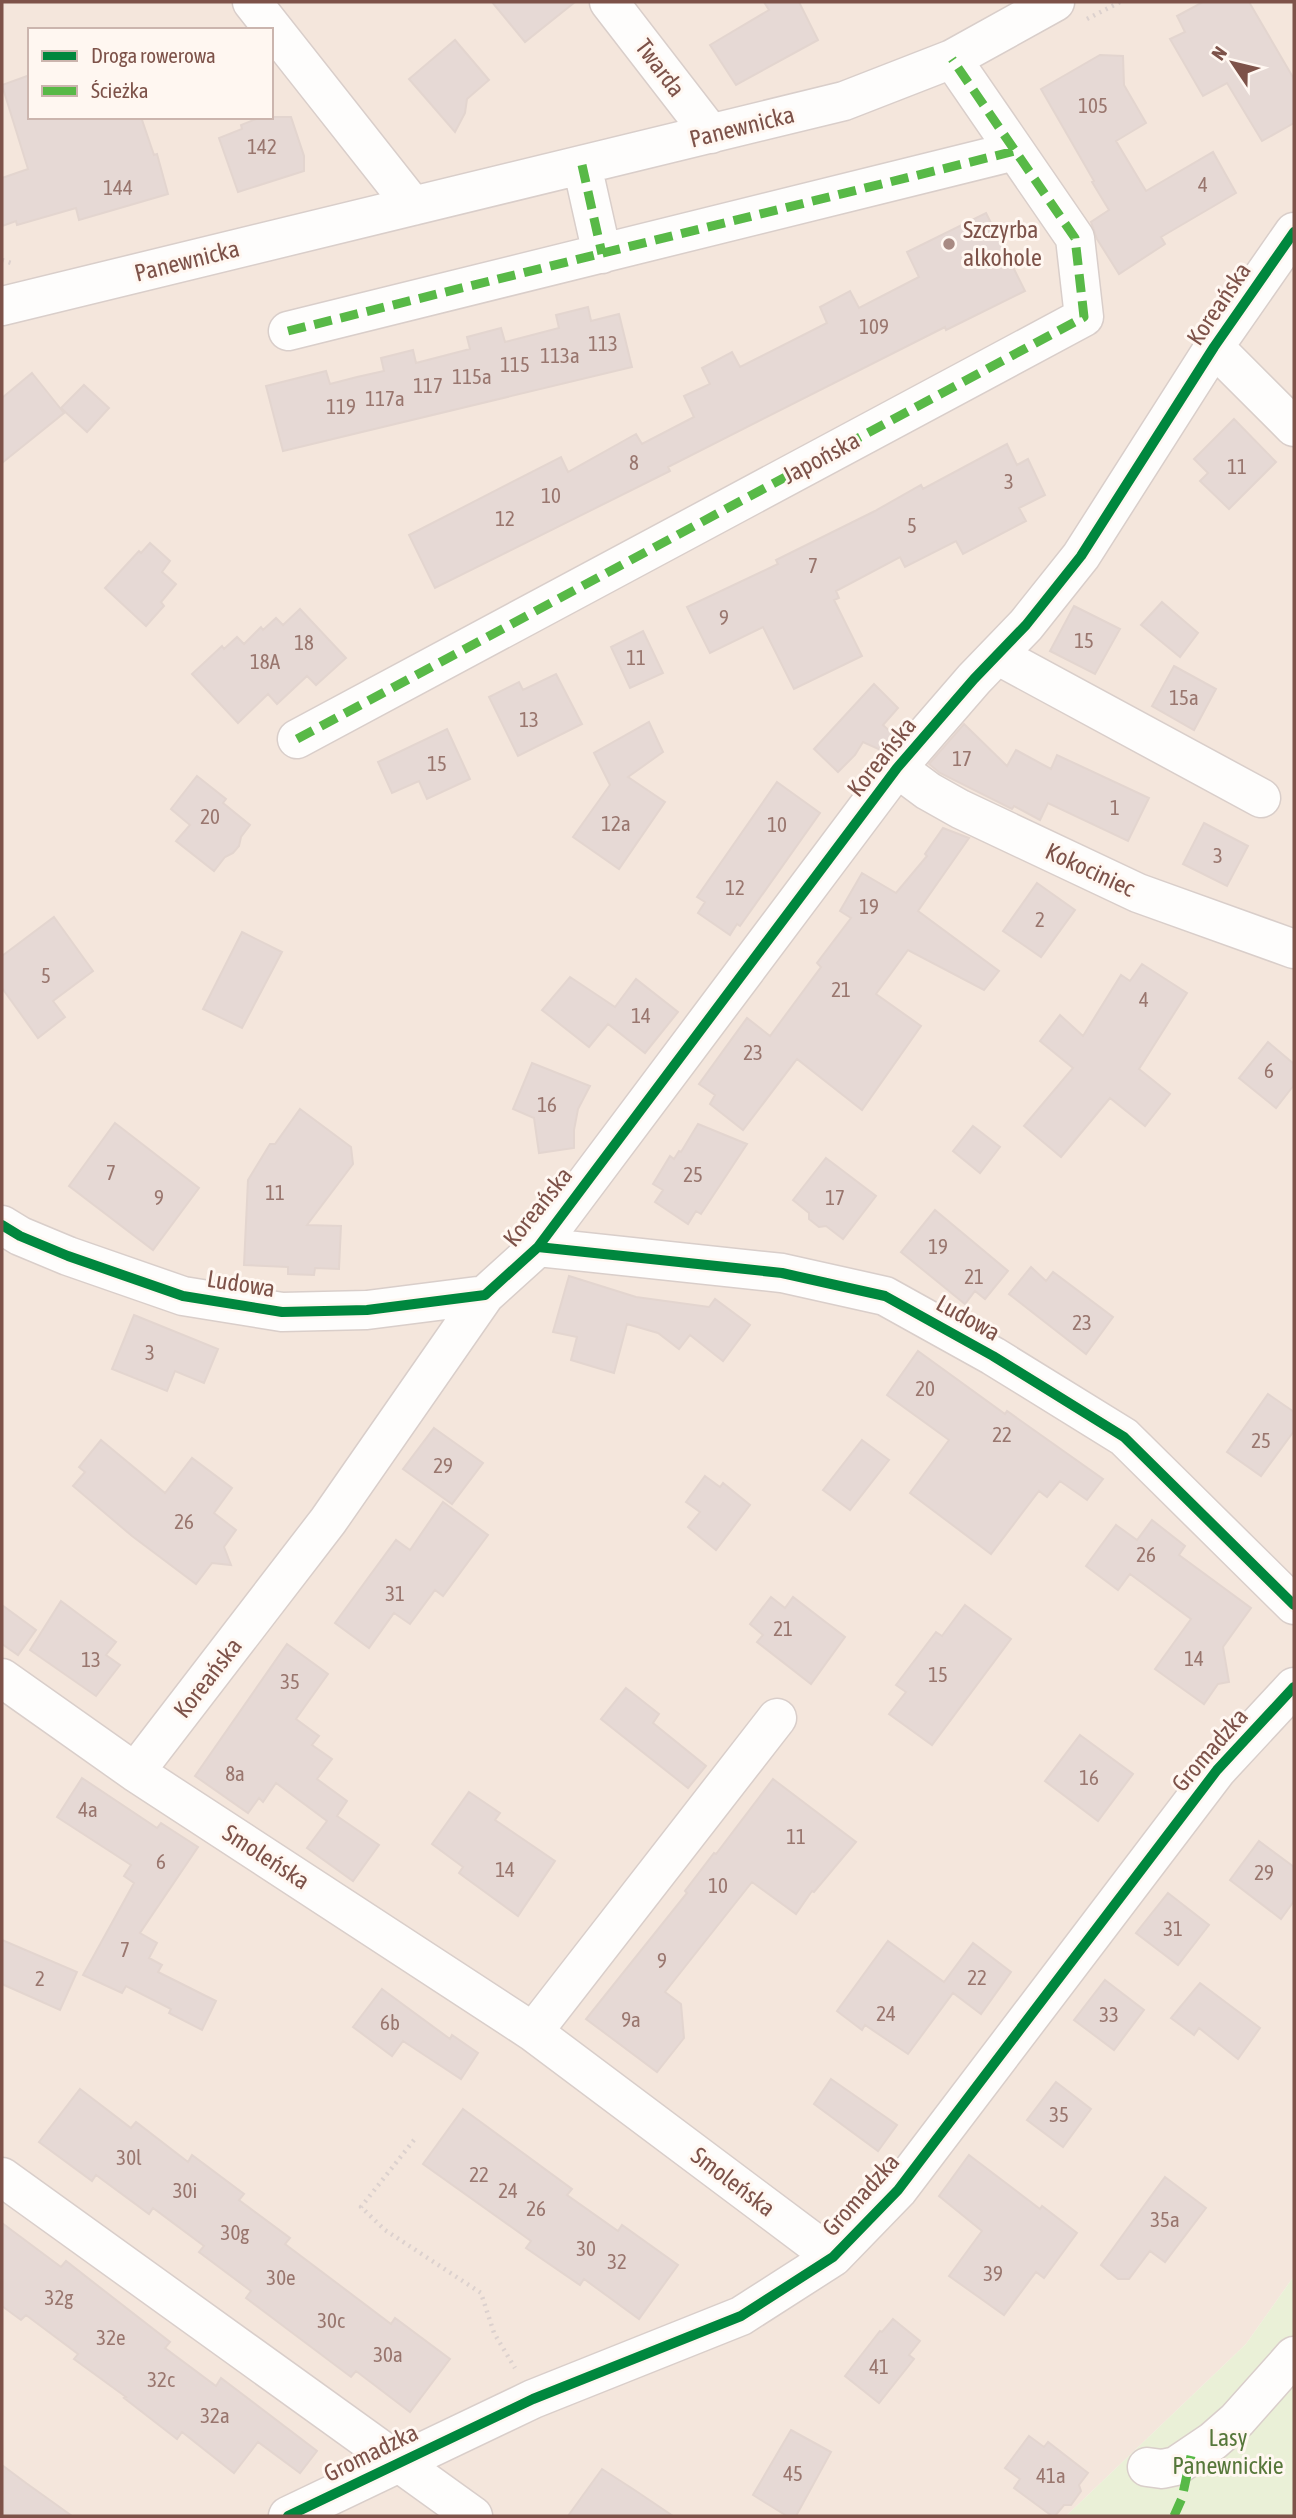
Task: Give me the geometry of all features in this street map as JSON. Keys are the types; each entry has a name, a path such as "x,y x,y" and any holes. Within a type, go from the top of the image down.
{"street":[{"path":"252,2 273,28"},
{"name":"Twarda","path":"610,2 711,134"},
{"name":"Panewnicka","path":"19,301 844,102 953,59 1055,2"},
{"path":"273,29 413,206"},
{"name":"Japońska","path":"297,739 1084,317 1075,238 953,59"},
{"path":"288,331 1015,151"},
{"path":"582,165 602,254"},
{"name":"Koreańska","path":"135,1772 328,1521 485,1295 538,1247 897,768 1026,625 1081,556 1214,347 1294,232"},
{"path":"2,281 19,301"},
{"path":"1214,347 1294,427"},
{"path":"997,655 1261,798"},
{"name":"Kokociniec","path":"897,768 928,791 960,809 1138,893 1294,949"},
{"name":"Ludowa","path":"2,1226 68,1256 183,1296 282,1312 368,1310 485,1295"},
{"name":"Ludowa","path":"538,1247 782,1273 885,1296 993,1356 1124,1437 1294,1605"},
{"name":"Smoleńska","path":"2,1678 135,1772 533,2032 833,2257"},
{"name":"Gromadzka","path":"288,2516 533,2399 740,2316 833,2257 898,2190 1216,1770 1294,1687"},
{"path":"533,2032 777,1718"},
{"name":"Gromadzka","path":"2,2177 473,2516"},
{"path":"1147,2467 1162,2469 1175,2466 1213,2441 1237,2420 1294,2356"}],"path":[{"path":"414,2140 361,2207 385,2230 481,2293 494,2333 533,2399"}],"shaded area":[{"path":"2,2 1294,2 1294,2276 1246,2344 1066,2516 2,2516"}],"green space":[{"name":"Lasy Panewnickie","path":"1294,2276 1294,2516 1066,2516 1246,2344"}],"building":[{"path":"492,2 575,2 525,42"},
{"path":"764,2 799,2 818,40 736,85 710,45 769,10"},
{"path":"1203,2 1249,2 1294,79 1294,123 1262,141 1227,83 1203,96 1170,39 1185,32 1177,16"},
{"path":"455,40 489,80 467,99 465,113 455,132 409,79"},
{"path":"1100,55 1123,56 1124,85 1146,123 1116,141 1146,191 1213,152 1236,193 1161,237 1165,244 1119,274 1097,239 1091,222 1109,210 1041,89"},
{"path":"28,76 28,119 142,119 154,155 157,154 168,194 79,220 76,208 17,225 16,221 2,226 2,178 28,169 2,85"},
{"path":"291,117 304,156 304,171 238,192 219,138 242,129 241,125 256,119"},
{"path":"986,213 1025,291 946,330 945,327 668,467 670,471 435,588 409,535 561,457 568,472 636,434 642,444 694,417 684,396 710,384 702,368 732,352 740,367 827,323 820,307 850,291 859,308 919,277 907,252"},
{"path":"588,307 591,321 619,314 632,367 283,451 266,386 326,371 330,384 384,371 381,358 413,350 416,363 470,349 467,337 501,328 505,342 559,328 556,315"},
{"path":"32,373 64,413 2,463 2,398"},
{"path":"84,385 109,408 87,432 61,408"},
{"path":"1234,419 1276,462 1229,509 1200,481 1208,473 1194,459"},
{"path":"1007,444 1017,465 1028,459 1045,495 1019,508 1026,521 963,554 956,541 905,567 900,557 836,591 839,598 834,600 862,656 794,689 763,627 710,653 687,607 778,564 776,560 921,485 923,489"},
{"path":"150,543 170,561 162,572 176,584 161,602 164,606 146,626 105,588 139,551 141,553"},
{"path":"1162,602 1198,633 1180,657 1141,625"},
{"path":"1074,606 1120,629 1095,674 1050,651"},
{"path":"300,609 346,658 316,685 307,676 277,704 268,694 238,723 192,674 222,646 224,649 237,637 244,644 261,627 263,630 276,618 283,625"},
{"path":"643,631 663,673 630,688 611,647"},
{"path":"1174,666 1216,689 1194,730 1152,706"},
{"path":"556,674 582,724 518,756 489,697 519,682 523,690"},
{"path":"874,684 898,708 883,725 895,736 883,751 863,742 855,755 838,772 814,749"},
{"path":"649,722 663,752 628,777 665,802 619,869 573,837 610,785 594,753"},
{"path":"964,724 1007,766 1016,750 1051,769 1057,755 1149,798 1128,841 1048,803 1040,820 940,773 929,764"},
{"path":"447,729 470,779 427,799 419,781 392,793 378,762"},
{"path":"197,776 226,799 223,803 250,825 241,837 239,846 225,857 214,871 176,841 190,825 171,809"},
{"path":"777,782 820,813 740,926 737,924 730,935 698,913 705,902 697,897"},
{"path":"1204,823 1248,846 1227,886 1183,864"},
{"path":"943,828 969,838 918,911 999,971 984,990 908,950 876,994 921,1026 862,1110 797,1059 743,1130 710,1104 715,1095 699,1084 747,1018 770,1036 821,967 817,963 851,918 840,911 862,873 896,893 927,856 925,854"},
{"path":"1037,883 1075,910 1041,957 1003,931"},
{"path":"54,917 93,971 53,1001 65,1017 38,1038 2,988 2,956"},
{"path":"242,932 282,952 242,1028 203,1009"},
{"path":"1142,964 1187,993 1139,1069 1170,1094 1145,1126 1110,1098 1061,1157 1024,1126 1073,1068 1040,1041 1060,1015 1083,1036 1121,975 1130,981"},
{"path":"570,977 615,1007 636,979 678,1012 645,1053 608,1024 589,1047 542,1010"},
{"path":"1268,1042 1294,1064 1294,1085 1276,1108 1239,1078"},
{"path":"532,1063 590,1086 578,1109 574,1148 539,1153 534,1118 513,1109"},
{"path":"300,1109 351,1147 353,1164 307,1225 341,1226 339,1269 315,1268 314,1275 288,1274 288,1267 244,1265 248,1180 270,1144 275,1144"},
{"path":"115,1123 199,1188 153,1250 69,1186"},
{"path":"698,1124 747,1144 701,1214 696,1211 688,1224 655,1202 663,1190 653,1184 670,1156 674,1159 679,1151 681,1152"},
{"path":"973,1126 1000,1147 980,1173 953,1151"},
{"path":"826,1158 876,1196 843,1239 826,1226 819,1227 809,1219 809,1213 793,1200"},
{"path":"935,1210 1008,1271 985,1299 975,1291 965,1304 901,1252"},
{"path":"1031,1267 1046,1281 1053,1272 1113,1317 1086,1354 1009,1294"},
{"path":"569,1276 636,1297 709,1307 715,1299 750,1325 723,1361 690,1335 679,1349 658,1333 627,1324 614,1373 571,1360 577,1337 553,1332"},
{"path":"134,1315 218,1349 204,1383 175,1371 167,1391 112,1369"},
{"path":"918,1351 1005,1414 1007,1411 1103,1479 1087,1500 1060,1481 1047,1497 1039,1491 991,1554 910,1493 949,1440 887,1395"},
{"path":"1268,1394 1294,1412 1294,1431 1261,1476 1227,1452"},
{"path":"434,1428 483,1463 452,1504 403,1469"},
{"path":"101,1440 165,1493 192,1458 232,1488 214,1513 236,1530 224,1547 231,1565 212,1563 196,1584 132,1536 73,1486 85,1472 79,1467"},
{"path":"862,1440 889,1460 850,1510 823,1490"},
{"path":"705,1476 720,1487 723,1483 750,1505 716,1550 688,1527 700,1512 686,1502"},
{"path":"443,1502 488,1535 443,1596 435,1590 410,1624 394,1613 369,1648 335,1623 396,1540 410,1550"},
{"path":"1152,1520 1185,1546 1179,1555 1251,1608 1223,1647 1229,1682 1218,1684 1204,1704 1155,1669 1191,1619 1130,1574 1118,1590 1086,1566 1116,1525 1137,1540"},
{"path":"771,1597 785,1608 793,1597 845,1637 811,1684 757,1642 763,1635 750,1624"},
{"path":"61,1601 116,1642 106,1655 120,1665 96,1696 30,1650"},
{"path":"2,1605 36,1630 18,1655 2,1644"},
{"path":"965,1605 1011,1639 932,1745 889,1714 906,1692 896,1685 936,1632 942,1636"},
{"path":"287,1644 328,1674 296,1719 319,1736 312,1745 332,1759 317,1779 347,1801 337,1816 379,1845 353,1881 307,1848 327,1821 276,1783 263,1802 259,1798 248,1813 195,1776"},
{"path":"626,1688 659,1714 653,1723 706,1766 688,1788 601,1719"},
{"path":"1080,1735 1133,1774 1098,1821 1045,1781"},
{"path":"82,1778 157,1828 161,1823 198,1847 140,1933 157,1943 149,1958 162,1965 158,1972 216,2001 202,2030 169,2013 171,2009 126,1986 122,1993 83,1975 134,1883 124,1876 131,1865 57,1817"},
{"path":"773,1779 856,1842 814,1892 812,1891 796,1914 752,1882 665,1992 681,2004 684,2038 657,2072 586,2019 687,1893 685,1891"},
{"path":"469,1792 500,1813 495,1820 555,1861 518,1916 459,1873 463,1867 432,1844"},
{"path":"1259,1841 1294,1867 1294,1901 1281,1919 1230,1880"},
{"path":"1168,1893 1209,1925 1178,1965 1136,1933"},
{"path":"2,1940 77,1972 60,2010 2,1984"},
{"path":"888,1941 944,1982 973,1943 1011,1972 981,2014 953,1993 908,2054 865,2025 862,2030 837,2011"},
{"path":"1105,1980 1144,2010 1114,2050 1074,2020"},
{"path":"1200,1983 1260,2028 1238,2059 1199,2028 1194,2035 1171,2018"},
{"path":"382,1989 450,2039 452,2035 478,2053 461,2079 403,2041 392,2056 353,2027"},
{"path":"831,2079 897,2125 878,2151 814,2104"},
{"path":"1056,2082 1091,2109 1063,2147 1027,2120"},
{"path":"80,2089 131,2128 136,2122 188,2162 192,2155 244,2194 239,2200 290,2238 285,2244 391,2324 395,2318 450,2359 410,2412 356,2371 351,2377 246,2298 251,2291 199,2252 204,2246 153,2208 149,2214 96,2175 92,2181 39,2142"},
{"path":"463,2109 572,2189 567,2195 618,2231 622,2225 678,2265 639,2319 584,2279 580,2285 526,2248 531,2241 423,2164"},
{"path":"969,2155 1040,2209 1042,2206 1077,2233 1044,2278 1036,2272 1004,2315 949,2276 982,2231 939,2196"},
{"path":"1165,2177 1206,2208 1165,2262 1150,2251 1129,2279 1118,2279 1101,2265"},
{"path":"2,2223 61,2267 66,2261 170,2342 165,2348 216,2386 221,2378 317,2451 300,2473 258,2442 234,2473 182,2432 177,2439 74,2359 78,2354 26,2315 21,2320 2,2306"},
{"path":"893,2319 920,2341 909,2355 914,2359 879,2403 845,2376 880,2331"},
{"path":"791,2430 831,2452 796,2516 787,2516 753,2495"},
{"path":"1029,2436 1044,2447 1048,2442 1088,2473 1079,2485 1081,2491 1071,2505 1064,2505 1055,2516 1014,2488 1020,2479 1005,2468"},
{"path":"2,2465 26,2483 72,2516 2,2516"},
{"path":"602,2469 633,2489 673,2516 568,2516"}],"marked path":[{"path":"297,739 1084,317 1075,238 952,59"},
{"path":"288,331 1015,151"},
{"path":"582,165 602,254"},
{"path":"1174,2516 1182,2498 1191,2456"}],"cycle path":[{"path":"2,1225 20,1236 68,1256 183,1296 282,1312 367,1310 485,1295 538,1247 897,768 974,679 1026,625 1081,556 1214,347 1294,232"},
{"path":"538,1247 782,1273 885,1296 993,1356 1124,1437 1294,1605"},
{"path":"288,2516 533,2399 741,2316 833,2257 898,2190 1217,1770 1294,1687"}],"place":[{"name":"Szczyrba alkohole","path":"949,244"}]}
